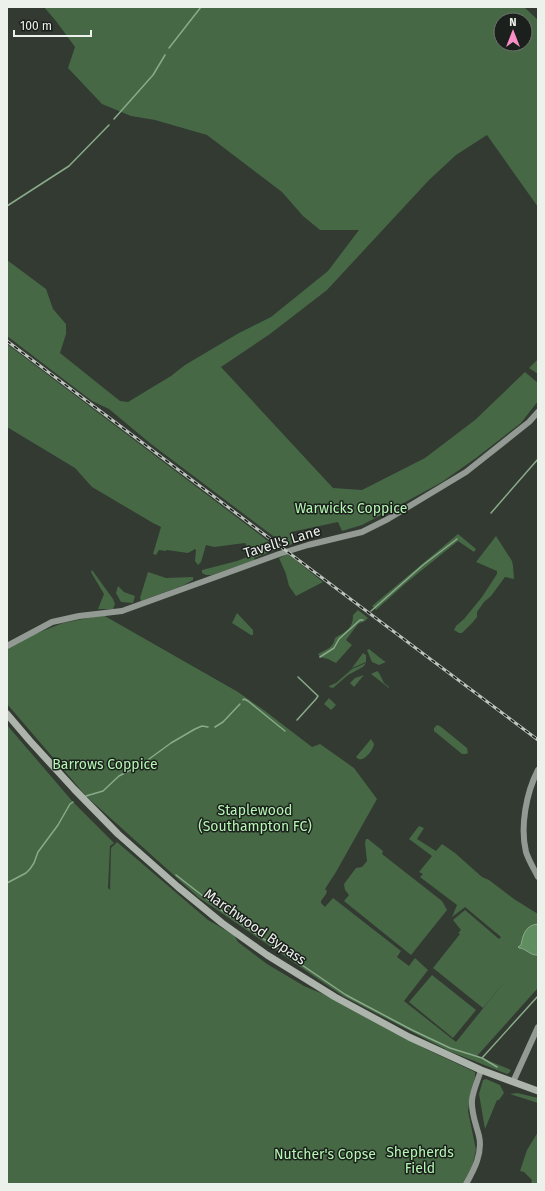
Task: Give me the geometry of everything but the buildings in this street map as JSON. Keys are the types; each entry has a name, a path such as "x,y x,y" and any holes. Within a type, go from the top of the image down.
{"main road":[{"name":"Marchwood Bypass","path":"7,714 69,784 118,834 178,887 222,923 267,955 335,997 409,1037 481,1070 538,1091"}],"street":[{"name":"Tavell's Lane","path":"7,646 52,622 72,617 122,611 279,554 308,545 362,532 388,519 466,472 529,422 538,412"},
{"path":"538,770 530,787 525,813 525,842 529,858 538,877"},
{"path":"513,1082 538,1027"},
{"path":"466,1184 478,1158 480,1146 472,1110 472,1101 473,1093 481,1070"}],"green space":[{"name":"Warwicks Coppice","path":"44,7 524,7 529,12 493,12 493,52 533,52 533,15 538,20 538,207 487,135 456,155 429,180 327,290 270,334 221,367 333,488 362,490 425,458 475,420 525,372 538,383 538,401 521,423 442,482 389,511 362,525 342,531 338,522 291,532 295,543 287,546 151,444 109,409 92,401 7,336 7,260 46,289 53,309 66,324 66,334 60,353 120,401 128,402 171,376 185,365 239,333 271,317 328,271 359,230 320,230 303,216 282,192 207,135 155,120 131,116 102,104 68,68 75,47"},
{"path":"7,344 278,549 254,558 255,560 212,575 202,573 202,570 237,561 252,555 245,543 214,547 206,545 201,562 198,565 195,561 195,549 188,553 159,550 156,555 153,554 161,527 92,487 75,468 7,427"},
{"path":"538,359 538,374 529,368"},
{"path":"458,534 476,549 474,552 458,541 406,583 376,610 372,606"},
{"path":"496,536 512,561 514,579 505,577 491,596 484,602 477,612 477,617 473,622 462,633 459,633 454,630 456,626 464,619 482,597 497,574 497,571 476,562"},
{"path":"288,554 323,582 296,596 289,586 286,574 279,558"},
{"path":"92,570 113,599 115,604 113,609 98,609 104,594 91,572"},
{"path":"148,572 166,578 193,577 193,580 184,585 141,601 140,598"},
{"path":"118,586 124,592 135,596 133,603 121,602 116,593"},
{"path":"358,610 368,618 358,624 346,640 352,645 336,663 320,657 318,654 329,648 333,644 335,638 350,627 353,620 353,615"},
{"path":"237,613 253,630 253,635 232,623"},
{"path":"103,615 238,692 312,747 320,744 354,768 377,799 325,889 327,891 321,903 325,907 333,898 401,951 397,957 409,966 415,958 428,970 404,1001 456,1042 510,975 483,1008 433,968 460,934 458,933 461,930 453,920 465,910 499,939 501,937 465,907 452,917 457,905 420,877 423,874 419,872 432,856 409,839 419,826 424,828 417,839 436,851 442,844 455,853 482,877 489,880 514,899 538,914 538,989 477,1056 511,1070 509,1073 507,1074 449,1051 343,996 198,897 86,796 7,704 7,649 22,639 63,623"},
{"path":"369,649 386,662 379,665 372,662 367,650"},
{"path":"363,653 366,655 366,662 352,668"},
{"path":"366,663 363,667 348,675 333,688 329,687 352,669"},
{"path":"377,671 384,683 389,688 371,674"},
{"path":"364,675 354,687 350,683 355,678"},
{"path":"329,698 336,705 331,710 324,704"},
{"path":"7,725 73,802 114,843 110,846 108,888 110,890 111,848 117,842 208,920 234,935 238,942 267,964 304,986 323,994 428,1050 475,1072 468,1111 476,1150 472,1167 464,1184 7,1184"},
{"path":"437,725 467,748 468,753 462,754 434,731 434,728"},
{"path":"371,739 374,744 370,753 364,758 360,759 356,757"},
{"path":"366,839 383,851 382,854 442,901 447,910 411,955 344,901 349,895 345,890 344,884 356,868 362,867 367,861"},
{"path":"432,975 476,1010 453,1038 409,1002"},
{"path":"486,1079 500,1085 504,1093 499,1100 497,1100 485,1129 479,1094 483,1080"},
{"path":"517,1093 538,1098 538,1103 510,1094"},
{"path":"538,1132 538,1184 531,1184 532,1180 524,1172 520,1171 527,1150"}],"shaded area":[{"path":"538,924 538,955 535,955 518,947 521,945 524,934 528,928"}],"waterway":[{"path":"169,48 201,7"},
{"path":"114,119 153,75 165,55"},
{"path":"7,206 69,166 109,125"},
{"path":"491,513 538,459"},
{"path":"371,611 423,565 457,539"},
{"path":"320,657 334,648 339,639 360,620 363,620"},
{"path":"297,720 318,696 298,677"},
{"path":"243,700 248,701 285,731"},
{"path":"215,727 223,722 240,704"},
{"path":"86,796 103,791 119,776 145,762 171,743 195,729 202,726 208,727"},
{"path":"7,883 26,873 30,869 38,852 58,825 70,804 73,802"},
{"path":"176,875 221,910 346,995 412,1030 450,1048 482,1058 497,1067"},
{"path":"482,1058 538,996"}],"railway":[{"path":"7,341 538,740"}],"park label":[{"name":"Barrows Coppice","path":"105,764"},
{"name":"Staplewood (Southampton FC)","path":"255,818"},
{"name":"Nutcher's Copse","path":"325,1154"},
{"name":"Shepherds Field","path":"420,1160"}]}
